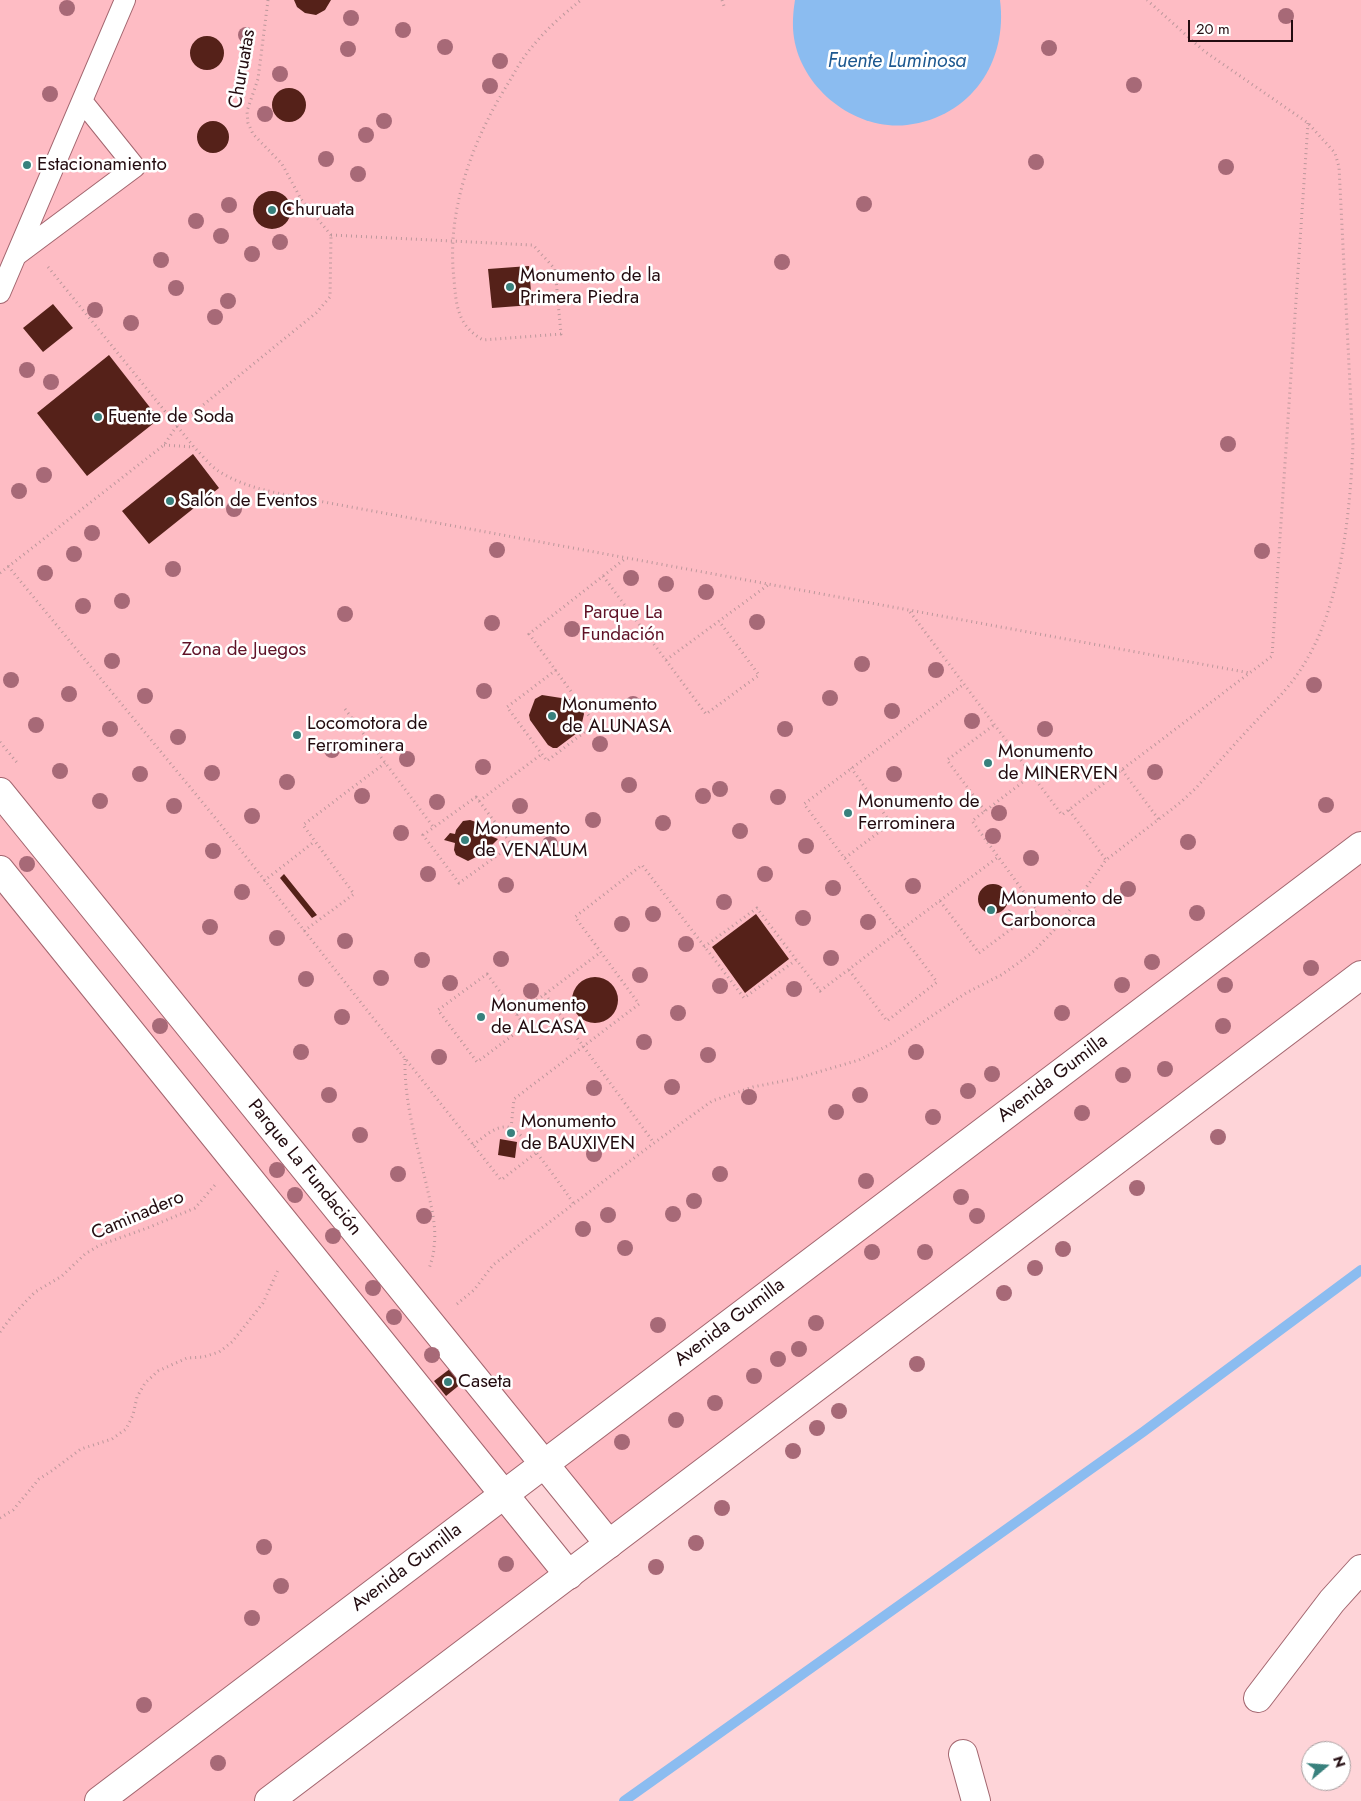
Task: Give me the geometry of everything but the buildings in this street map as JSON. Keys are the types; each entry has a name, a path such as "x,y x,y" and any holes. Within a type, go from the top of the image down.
{"main road":[{"name":"Parque La Fundación","path":"0,792 609,1544"},
{"name":"Avenida Gumilla","path":"99,1801 1361,846"},
{"path":"0,870 569,1574"},
{"path":"269,1801 1361,975"},
{"path":"1258,1698 1332,1601 1361,1568"},
{"path":"963,1754 976,1801"}],"lane":[{"path":"0,293 23,251 82,101 125,0"},
{"path":"23,251 135,167 82,101"}],"path":[{"name":"Churuatas","path":"268,0 258,78 247,111 248,123 252,134 282,164 301,199 331,235"},
{"path":"0,573 164,446 176,426 316,313 330,297 331,235 452,240 533,245 555,268 561,334 483,340 464,326 459,312 452,270 452,240 458,204 471,157 500,96 531,48 561,17 581,0"},
{"path":"722,0 725,9"},
{"path":"452,1308 474,1290 493,1264 712,1101 753,1088 798,1078 859,1060 889,1045 966,993 1001,975 1034,951 1059,925 1106,860 1182,802 1197,787 1287,688 1318,642 1327,615 1338,567 1351,488 1353,445 1339,167 1335,153 1308,123 1204,51 1147,0"},
{"path":"909,611 1062,815 1272,656 1308,123"},
{"path":"23,251 194,447 218,471 244,483 278,493 1250,674"},
{"path":"164,446 194,447"},
{"path":"556,670 507,707 547,761 595,724 556,670 529,634 626,558"},
{"path":"8,566 211,813 501,1180 536,1153"},
{"path":"603,576 706,714 760,675 719,621"},
{"path":"666,660 768,584"},
{"path":"849,970 887,1021 937,982 804,804 964,684"},
{"path":"345,709 434,828"},
{"path":"985,811 947,760 994,725"},
{"path":"479,802 542,754"},
{"path":"304,931 354,894 303,825 385,763"},
{"path":"845,858 891,823 851,768"},
{"path":"1122,770 1159,820"},
{"path":"940,901 979,953 1037,910 972,822 1032,775"},
{"path":"476,796 512,845 459,883 424,835 434,828 476,796"},
{"path":"1069,810 1106,860"},
{"path":"264,880 315,842"},
{"path":"704,947 757,908 820,991 998,857"},
{"path":"511,1128 514,1099 639,1004 575,917 642,865 744,998 796,960"},
{"path":"517,1015 601,952"},
{"path":"487,974 517,1015 525,1026 477,1062 438,1010 487,974"},
{"path":"545,994 654,1143"},
{"path":"405,1059 404,1083 408,1109 431,1207 434,1228 434,1247 427,1276"},
{"path":"474,1145 495,1129 511,1128 521,1135 536,1153 574,1204"},
{"name":"Caminadero","path":"0,1332 12,1316 35,1292 62,1276 85,1254 100,1245 195,1208 207,1197 216,1183 229,1153"},
{"path":"0,1518 13,1510 39,1479 82,1449 112,1439 126,1429 133,1415 137,1397 145,1383 158,1371 187,1358 203,1357 219,1352 232,1342 263,1303 278,1268 299,1240"}],"green space":[{"name":"Parque La Fundación","path":"0,0 1361,0 1361,846 99,1801 0,1801"},
{"path":"1361,855 1361,968 609,1540 549,1465"},
{"path":"505,1499 564,1574 261,1801 110,1801"}],"water":[{"name":"Fuente Luminosa","path":"795,0 1000,0 1001,23 998,45 991,65 980,83 967,98 950,111 930,120 907,125 888,125 869,121 851,114 834,103 820,90 808,74 799,57 794,38"}],"waterway":[{"path":"624,1801 1143,1432 1361,1270"}],"place":[{"name":"Estacionamiento","path":"27,165"},
{"name":"Churuata","path":"272,210"},
{"name":"Monumento de la Primera Piedra","path":"510,287"},
{"name":"Fuente de Soda","path":"98,417"},
{"name":"Salón de Eventos","path":"170,501"},
{"name":"Monumento de ALUNASA","path":"552,716"},
{"name":"Locomotora de Ferrominera","path":"297,735"},
{"name":"Monumento de MINERVEN","path":"988,763"},
{"name":"Monumento de Ferrominera","path":"848,813"},
{"name":"Monumento de VENALUM","path":"465,840"},
{"name":"Monumento de Carbonorca","path":"991,910"},
{"name":"Monumento de ALCASA","path":"481,1017"},
{"name":"Monumento de BAUXIVEN","path":"511,1133"},
{"name":"Caseta","path":"448,1382"}],"park label":[{"name":"Zona de Juegos","path":"244,650"}]}
